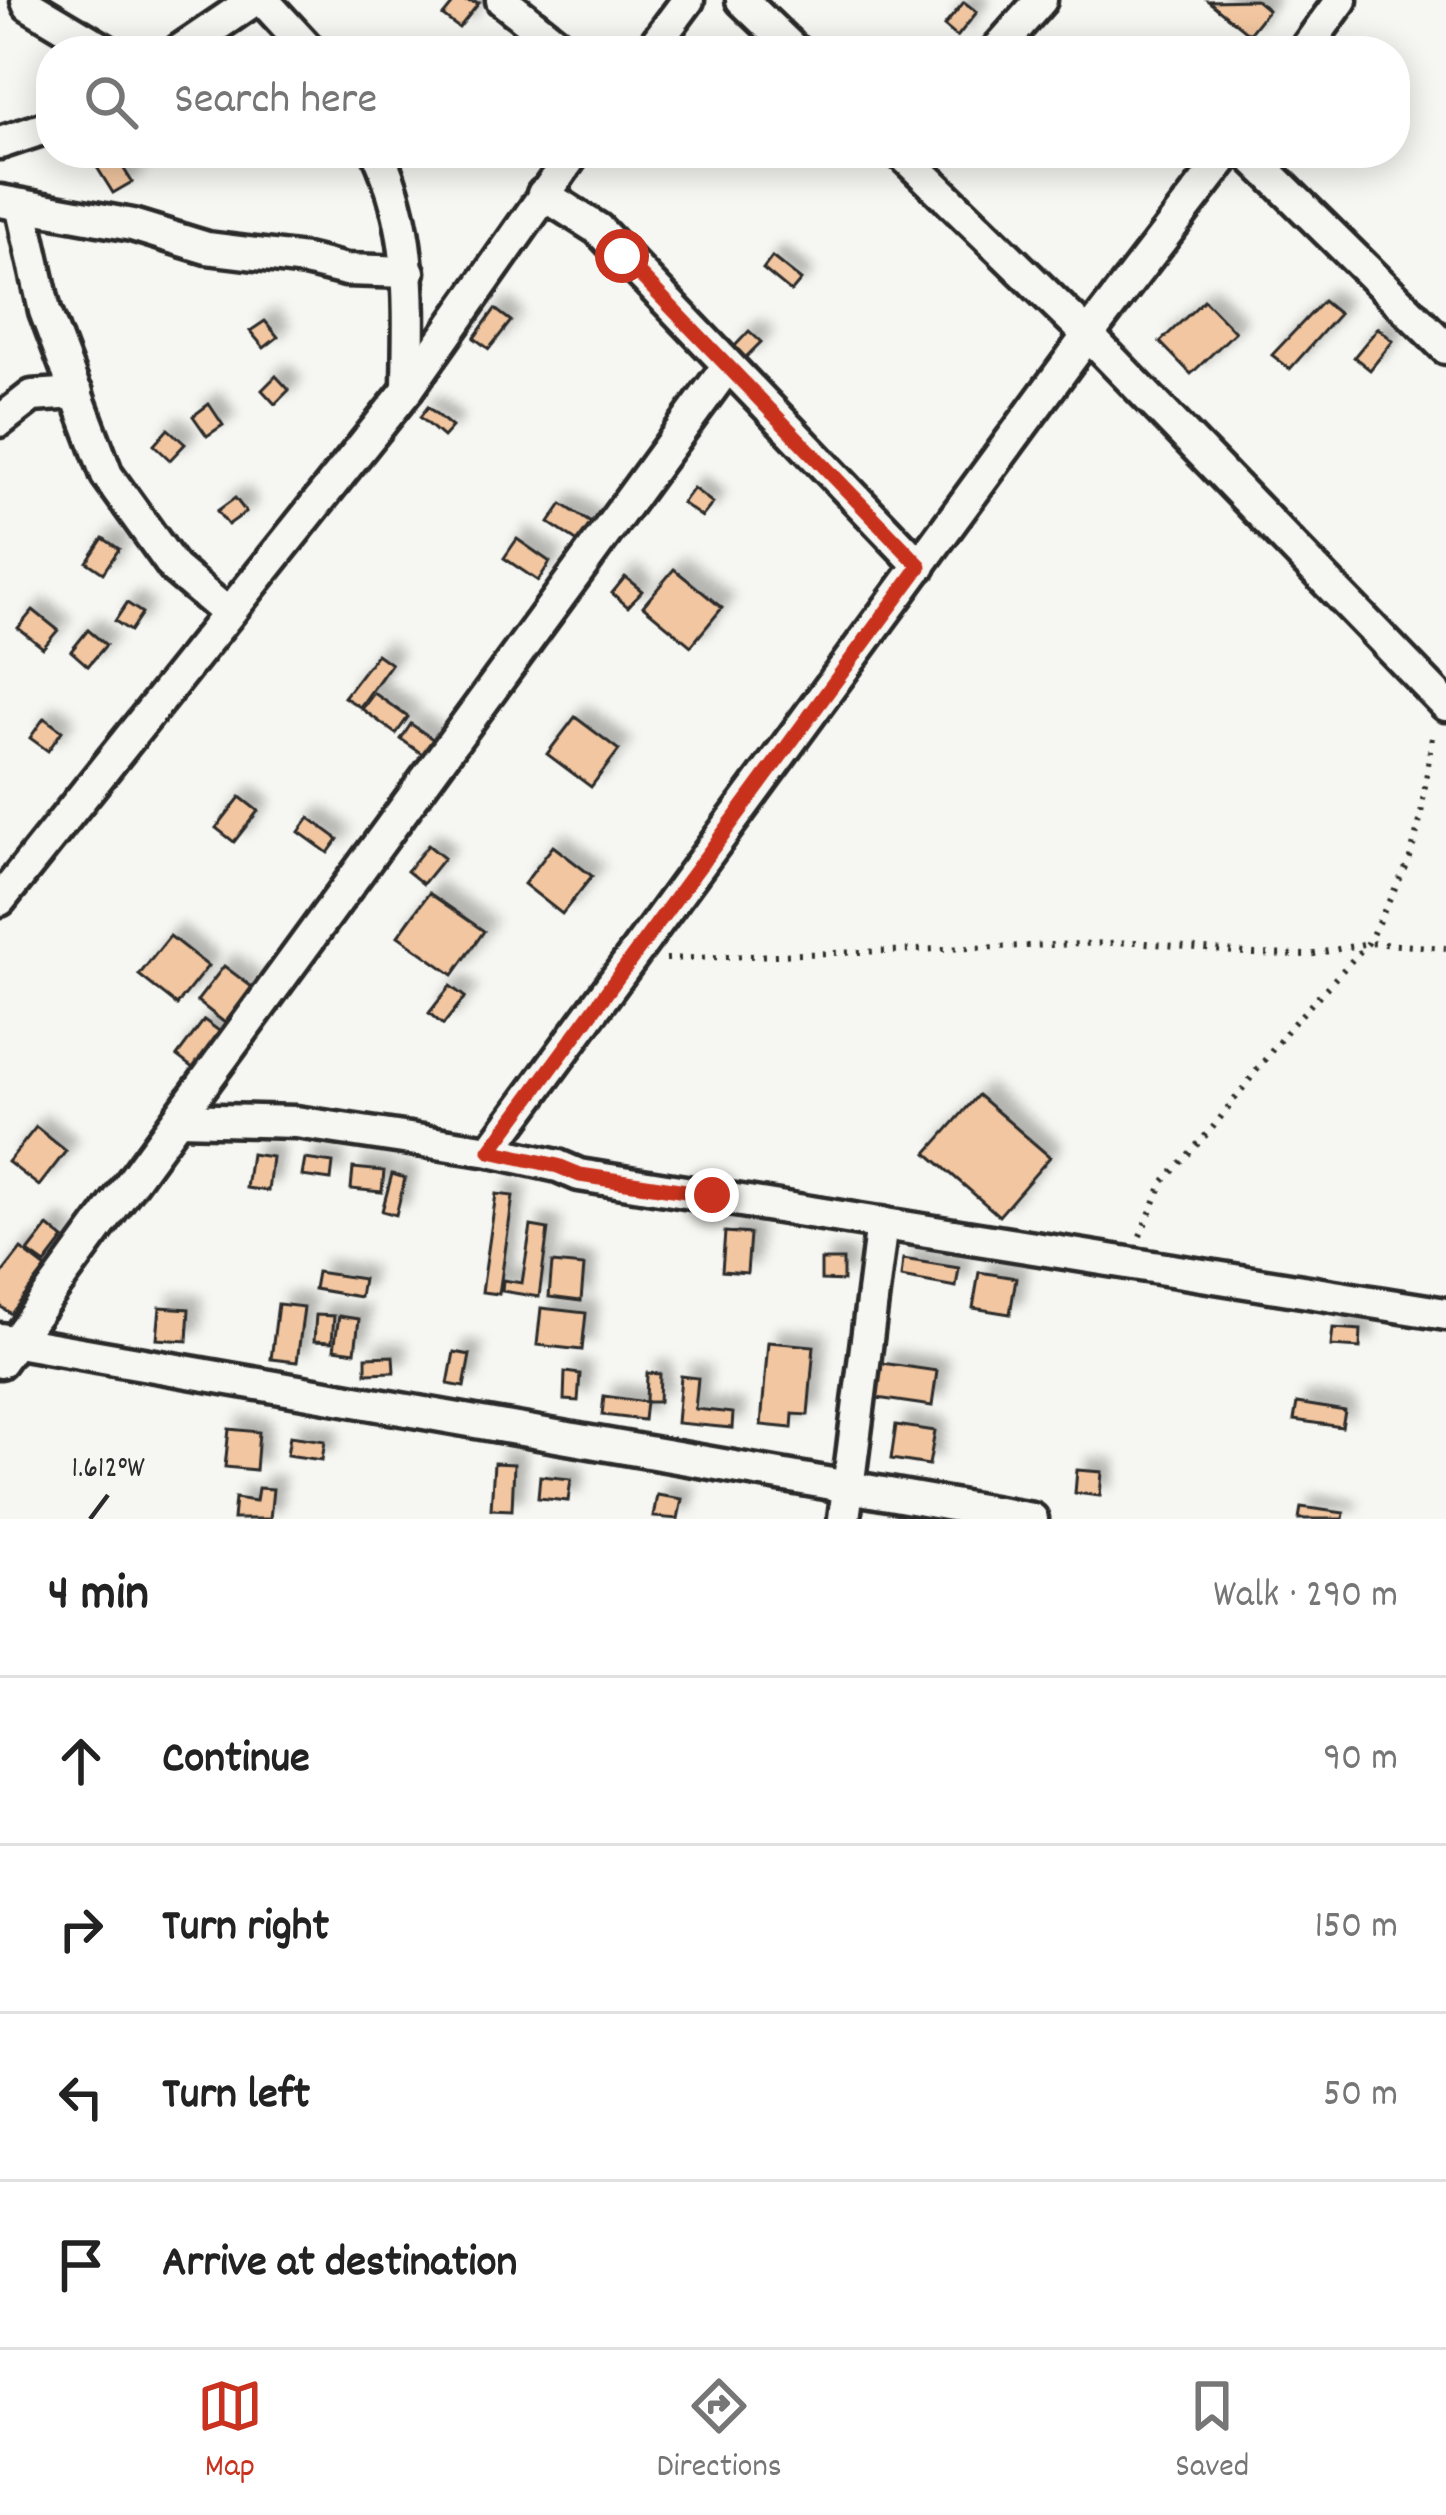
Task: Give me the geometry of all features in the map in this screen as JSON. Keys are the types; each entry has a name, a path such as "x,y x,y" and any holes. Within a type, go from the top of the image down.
{"street":[{"path":"27,0 81,36"},
{"path":"202,36 258,0 295,36"},
{"path":"502,0 547,36"},
{"path":"661,36 688,0"},
{"path":"742,0 779,36"},
{"path":"1009,36 1041,0"},
{"path":"1315,36 1341,0"},
{"path":"0,143 36,131"},
{"path":"384,168 402,217 409,272 408,389"},
{"path":"0,900 408,389 563,168"},
{"path":"919,168 1442,701"},
{"path":"490,1151 1088,335 1216,168"},
{"path":"1263,168 1446,348"},
{"path":"543,194 598,230 920,566"},
{"path":"226,612 174,568 107,475 10,203 132,225 207,248 305,260 346,271 409,272"},
{"path":"727,367 5,1348 1031,1519"},
{"path":"0,421 32,396 77,393"},
{"path":"178,1119 296,1122 490,1151 580,1175 1446,1315"},
{"path":"844,1519 882,1223"}],"path":[{"path":"1129,1263 1163,1182 1214,1126 1290,1027 1368,943 1409,861 1442,701"},
{"path":"630,960 1136,942 1193,951 1309,955 1368,943 1446,948"}],"building":[{"path":"456,0 479,3 459,28 443,16"},
{"path":"1256,0 1268,10 1249,34 1208,1"},
{"path":"964,2 977,12 958,36 944,26"},
{"path":"97,168 123,168 132,182 113,193"},
{"path":"772,257 801,280 791,292 763,269"},
{"path":"1204,300 1235,332 1191,374 1160,342"},
{"path":"1323,301 1339,314 1290,369 1272,355"},
{"path":"495,309 511,321 489,349 474,338"},
{"path":"265,321 278,337 264,348 250,331"},
{"path":"1378,328 1393,341 1370,370 1354,357"},
{"path":"749,331 761,342 744,359 733,348"},
{"path":"276,376 289,390 275,404 262,390"},
{"path":"209,404 223,425 207,436 193,416"},
{"path":"428,407 452,427 443,437 420,417"},
{"path":"168,429 185,444 170,460 154,445"},
{"path":"693,488 713,503 702,517 682,503"},
{"path":"235,498 246,512 228,525 217,511"},
{"path":"562,504 594,525 581,544 549,523"},
{"path":"103,538 119,549 103,573 87,562"},
{"path":"517,539 550,562 538,581 504,558"},
{"path":"674,569 722,608 691,646 643,606"},
{"path":"625,577 642,591 628,607 612,593"},
{"path":"127,603 142,613 130,631 115,621"},
{"path":"33,610 58,630 43,648 18,628"},
{"path":"88,630 106,645 88,666 71,651"},
{"path":"377,654 391,664 360,707 344,697"},
{"path":"374,693 408,717 396,734 362,709"},
{"path":"575,717 619,750 591,787 547,754"},
{"path":"44,718 62,731 48,751 30,738"},
{"path":"411,724 440,744 429,759 401,739"},
{"path":"240,797 258,811 234,842 216,828"},
{"path":"309,818 338,839 328,853 299,832"},
{"path":"428,845 444,858 423,884 407,871"},
{"path":"553,846 592,876 562,914 524,884"},
{"path":"429,893 484,931 453,975 398,936"},
{"path":"170,936 208,966 177,1005 139,975"},
{"path":"224,966 252,987 225,1023 197,1001"},
{"path":"450,986 465,997 443,1025 429,1013"},
{"path":"204,1020 222,1033 194,1069 177,1056"},
{"path":"978,1095 1050,1157 999,1216 927,1153"},
{"path":"36,1127 66,1151 39,1186 8,1162"},
{"path":"251,1154 272,1157 268,1191 246,1188"},
{"path":"305,1159 333,1163 331,1180 302,1176"},
{"path":"353,1168 384,1171 382,1192 351,1189"},
{"path":"392,1174 405,1178 396,1215 382,1211"},
{"path":"496,1194 513,1196 499,1294 482,1292"},
{"path":"48,1226 64,1239 45,1264 28,1252"},
{"path":"531,1226 548,1229 539,1297 502,1291 503,1280 522,1283"},
{"path":"725,1232 750,1234 747,1273 722,1271"},
{"path":"21,1249 46,1268 11,1314 0,1306 0,1276"},
{"path":"903,1259 959,1268 956,1287 901,1277"},
{"path":"821,1260 843,1260 843,1281 821,1280"},
{"path":"552,1263 584,1266 581,1301 549,1297"},
{"path":"317,1272 363,1279 360,1297 314,1289"},
{"path":"979,1272 1016,1278 1010,1314 973,1308"},
{"path":"278,1304 304,1307 297,1362 271,1359"},
{"path":"160,1307 189,1309 187,1341 157,1339"},
{"path":"541,1308 586,1313 582,1350 537,1345"},
{"path":"316,1315 334,1316 332,1342 314,1341"},
{"path":"339,1316 359,1319 355,1352 334,1349"},
{"path":"1333,1328 1361,1330 1360,1348 1331,1346"},
{"path":"768,1342 814,1346 808,1415 793,1414 792,1428 761,1425"},
{"path":"454,1352 470,1355 464,1387 448,1384"},
{"path":"393,1356 394,1372 366,1373 366,1357"},
{"path":"882,1363 937,1371 932,1406 877,1398"},
{"path":"565,1372 580,1374 578,1401 564,1400"},
{"path":"647,1373 660,1374 659,1402 646,1402"},
{"path":"681,1376 698,1378 695,1409 733,1413 732,1428 677,1423"},
{"path":"604,1396 646,1402 644,1420 602,1415"},
{"path":"1297,1403 1345,1411 1342,1427 1294,1420"},
{"path":"896,1425 935,1431 929,1465 891,1459"},
{"path":"229,1429 259,1432 256,1470 225,1467"},
{"path":"290,1436 325,1441 322,1460 287,1455"},
{"path":"494,1463 514,1464 512,1510 491,1509"},
{"path":"1077,1470 1102,1472 1100,1496 1075,1493"},
{"path":"540,1476 571,1479 568,1501 538,1498"},
{"path":"258,1488 273,1489 270,1519 233,1519 235,1498 256,1501"},
{"path":"657,1495 682,1499 678,1519 653,1517"},
{"path":"1301,1507 1344,1513 1343,1519 1299,1519"}],"route":[{"path":"622,256 920,566 490,1151 580,1175 712,1195"}]}
